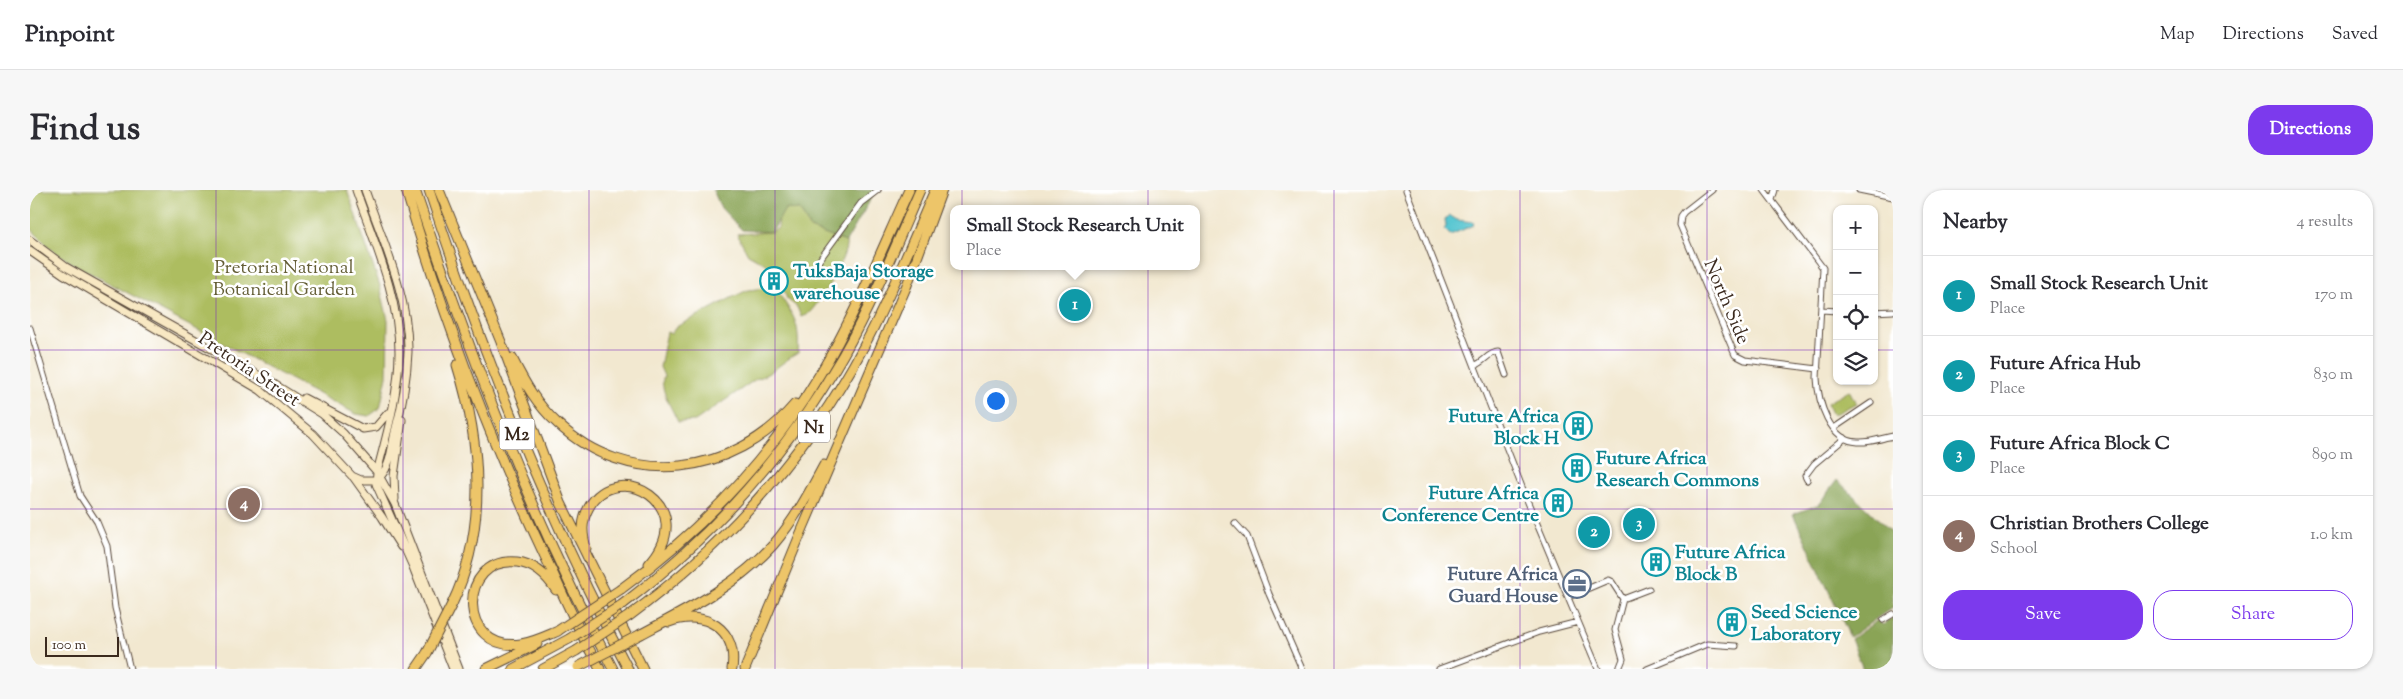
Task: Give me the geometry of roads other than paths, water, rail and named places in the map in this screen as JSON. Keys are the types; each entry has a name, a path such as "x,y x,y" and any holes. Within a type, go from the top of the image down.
{"highway":[{"path":"406,190 463,366 498,452 599,669"},
{"name":"M2","path":"415,190 454,304 501,427 552,543 613,669"},
{"name":"M2","path":"429,190 487,358 512,423 570,553 628,669"},
{"path":"439,190 486,304 561,503 608,600 645,669"},
{"path":"486,669 536,645 652,567 688,537 734,490 794,414 831,354 909,190"},
{"name":"N1","path":"513,669 569,639 623,604 665,571 714,526 750,487 788,440 843,355 878,285 920,190"},
{"name":"N1","path":"543,669 576,651 629,616 673,583 729,532 762,495 813,429 865,345 934,190"},
{"path":"745,669 907,285 942,190"},
{"path":"416,669 427,653 452,604 465,568 473,530 477,481 476,454 468,402 433,289 430,268"},
{"path":"486,304 524,382 549,416 571,435 596,451 627,462 643,465 665,467 696,464 717,459 749,445 788,412 831,354"},
{"path":"575,668 729,584 773,544 806,499 861,391"},
{"path":"608,600 586,549 583,526 588,510 597,498 608,490 625,487 644,491 658,502 665,518 666,529 664,542 656,556 622,588"},
{"path":"558,631 522,644 501,643 488,636 477,624 472,610 473,593 480,578 492,567 503,563 520,562 531,566 552,583 577,625"},
{"path":"642,633 682,618 705,620 717,626 727,637 732,651 732,669"}],"main road":[{"path":"356,190 396,312 399,354 392,405 378,477 379,492 402,539 453,669"},
{"path":"352,476 361,480 378,477 389,462 401,410 408,351 406,322 396,277 366,190"},
{"name":"Pretoria Street","path":"30,240 66,267 274,384 331,422 366,459 378,477"},
{"name":"Pretoria Street","path":"30,251 63,274 260,390 314,434 352,476 390,528 414,570"},
{"path":"274,384 291,390 363,429 369,429 378,425 392,405"},
{"path":"395,504 394,484 402,425 401,410"},
{"path":"378,477 395,504 459,669"}],"street":[{"path":"818,262 862,203 878,190"},
{"path":"1406,190 1487,397 1598,669"},
{"name":"North Side","path":"1712,190 1684,212 1681,216 1680,225 1735,355 1744,360 1818,369"},
{"path":"1764,190 1823,266 1824,279 1818,369 1820,400 1834,428 1851,441 1865,442 1893,436"},
{"path":"1772,200 1775,190"},
{"path":"1858,190 1893,197"},
{"path":"1822,310 1833,311"},
{"path":"1878,312 1893,311"},
{"path":"30,328 80,496 97,522 107,546 116,614 130,669"},
{"path":"1475,365 1496,352 1500,353 1506,375"},
{"path":"1501,358 1509,355"},
{"path":"1834,428 1871,403"},
{"path":"1807,480 1805,476 1814,464 1845,438"},
{"path":"1235,523 1247,536 1269,594 1302,669"},
{"path":"1568,597 1610,580 1623,599 1615,630 1623,659 1619,669"},
{"path":"1623,599 1649,589"},
{"path":"1883,620 1893,614"},
{"path":"1439,669 1524,637 1578,622"},
{"path":"1647,669 1707,644 1736,646"}],"water":[{"path":"1449,215 1457,220 1473,222 1474,225 1450,235 1444,229 1446,227 1445,219"}],"place":[{"name":"TuksBaja Storage warehouse","path":"774,281"},
{"name":"Small Stock Research Unit","path":"1075,305"},
{"name":"Future Africa Block H","path":"1578,426"},
{"name":"Future Africa Research Commons","path":"1577,468"},
{"name":"Future Africa Conference Centre","path":"1558,503"},
{"name":"Christian Brothers College","path":"244,504"},
{"name":"Future Africa Block C","path":"1639,524"},
{"name":"Future Africa Hub","path":"1594,532"},
{"name":"Future Africa Block B","path":"1656,562"},
{"name":"Future Africa Guard House","path":"1577,584"},
{"name":"Seed Science Laboratory","path":"1732,622"}],"park label":[{"name":"Pretoria National Botanical Garden","path":"284,277"}]}
